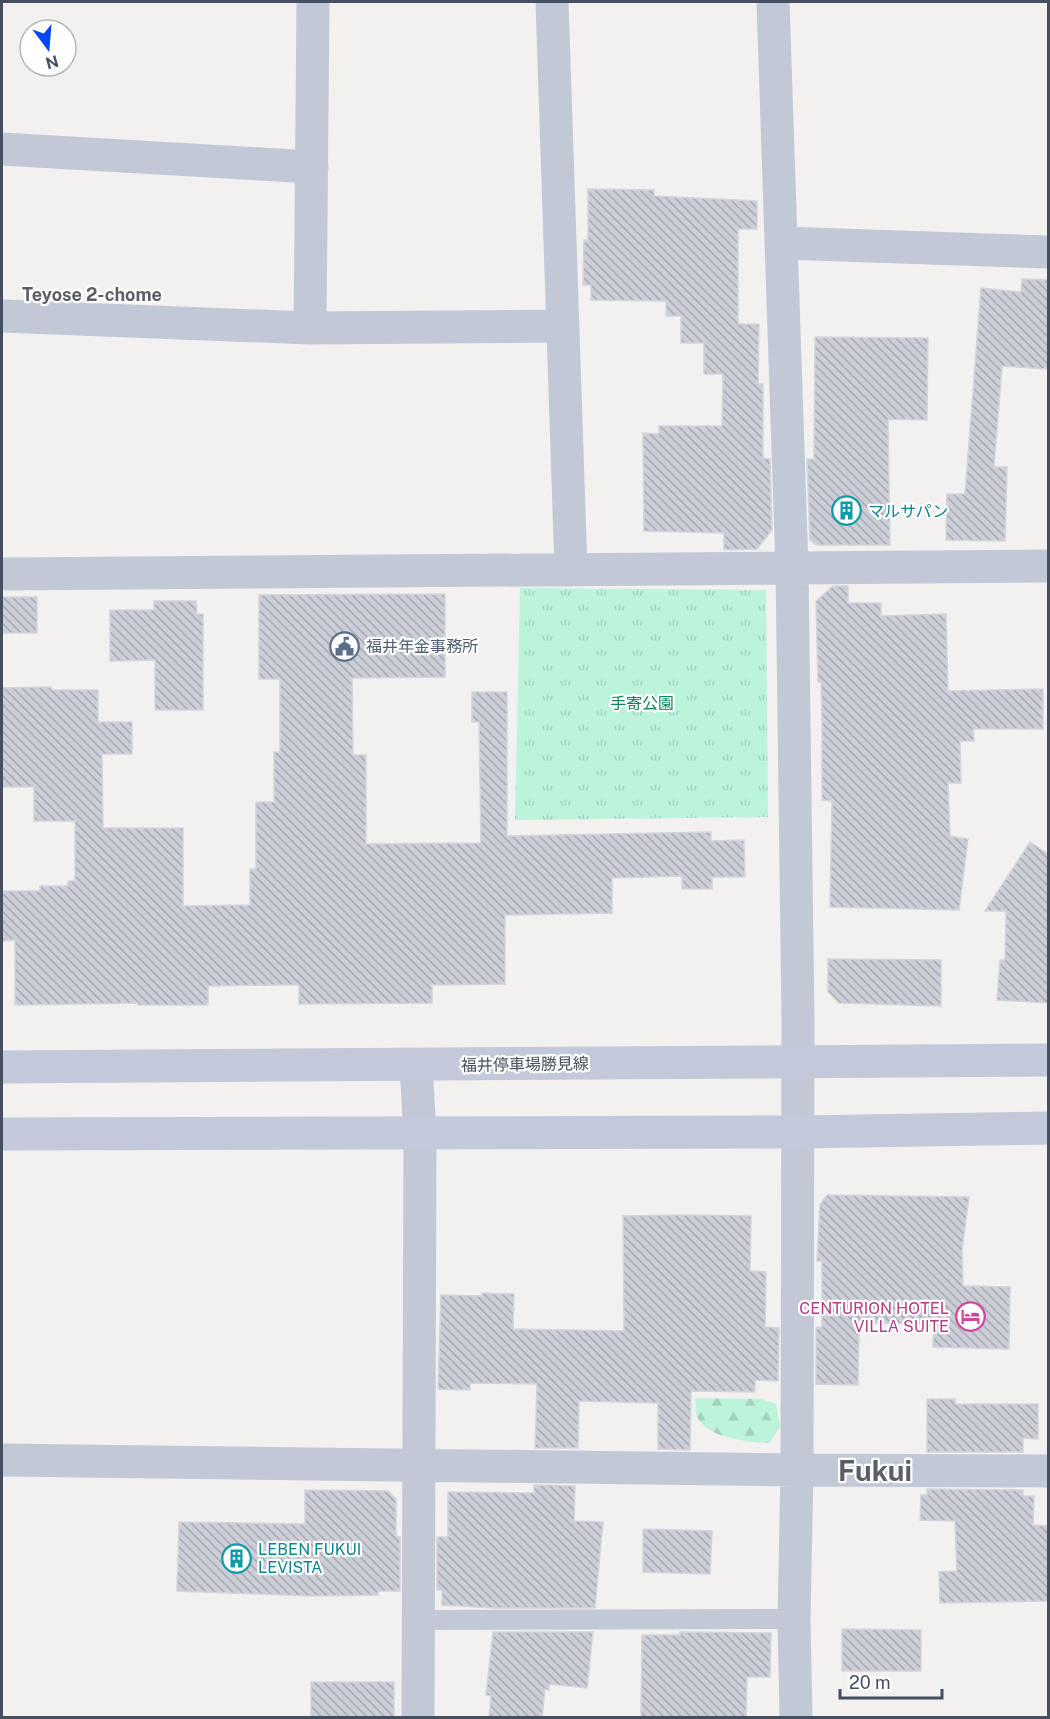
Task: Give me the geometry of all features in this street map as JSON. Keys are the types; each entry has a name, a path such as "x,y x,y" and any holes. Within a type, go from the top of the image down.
{"main road":[{"name":"福井停車場勝見線","path":"2,1067 1048,1060"},
{"path":"2,1134 798,1132 1048,1128"}],"street":[{"path":"310,328 313,2"},
{"path":"552,2 571,570"},
{"path":"773,2 792,569 799,1060 794,1619 796,1718"},
{"path":"2,149 312,167"},
{"path":"782,243 1048,252"},
{"path":"2,316 310,328 563,326"},
{"path":"2,574 1048,566"},
{"path":"416,1066 420,1133 418,1718"},
{"path":"2,1460 1048,1471"}],"lane":[{"path":"418,1620 794,1619"}],"green space":[{"name":"手寄公園","path":"520,588 766,590 768,817 515,820"},
{"path":"695,1398 762,1399 776,1404 780,1427 769,1443 727,1437 707,1428 700,1421 696,1413"}],"building":[{"path":"588,189 654,190 654,196 757,201 757,229 738,229 738,324 759,324 758,384 763,384 763,458 770,459 772,530 757,549 724,550 724,533 644,531 643,433 659,434 659,426 722,426 723,374 704,374 704,343 681,343 681,316 666,316 666,301 591,300 591,285 583,285 584,240 588,240"},
{"path":"1022,279 1048,280 1048,369 1002,366 994,467 1007,467 1005,541 946,540 947,494 965,494 981,288 1021,292"},
{"path":"815,337 928,338 927,420 888,419 890,545 817,545 810,540 807,459 814,459"},
{"path":"833,586 848,586 848,603 881,603 881,616 946,614 948,691 1043,689 1043,729 973,729 974,741 960,741 961,783 948,783 950,836 968,839 959,910 830,907 832,801 822,800 821,682 818,682 816,601"},
{"path":"445,594 445,677 352,678 353,755 366,755 366,844 481,843 479,722 472,722 472,692 507,692 507,836 711,832 711,841 744,840 745,877 712,877 712,889 682,889 682,876 612,878 612,913 505,915 505,984 432,985 432,1003 299,1004 299,985 279,985 208,986 208,1005 138,1005 138,1003 15,1005 15,940 2,941 2,891 40,891 40,886 68,886 68,881 75,881 75,821 34,821 34,787 2,787 2,688 51,687 52,690 98,690 98,722 132,722 132,754 102,754 103,828 183,828 183,906 250,905 250,869 256,869 256,802 274,802 274,752 280,752 280,679 259,679 259,595"},
{"path":"2,597 37,597 37,633 2,633"},
{"path":"154,601 196,601 197,614 203,614 203,710 155,710 155,660 110,661 110,610 154,610"},
{"path":"1030,842 1048,854 1048,1003 997,1000 1000,960 1005,960 1006,911 985,911"},
{"path":"828,959 941,960 941,1006 839,1003 828,992"},
{"path":"827,1195 969,1197 962,1250 963,1286 1010,1287 1009,1349 933,1347 934,1324 859,1323 858,1385 816,1384 816,1329 822,1327 822,1261 817,1261 820,1205"},
{"path":"623,1216 751,1216 750,1271 766,1272 765,1327 779,1328 778,1381 755,1380 755,1392 691,1391 690,1450 658,1449 658,1403 579,1401 578,1448 535,1448 537,1384 470,1383 470,1390 438,1389 441,1295 514,1294 513,1329 624,1331"},
{"path":"927,1399 955,1399 955,1404 1038,1404 1038,1439 1023,1438 1023,1452 927,1452"},
{"path":"534,1485 575,1486 574,1521 603,1522 595,1608 495,1608 442,1605 442,1590 437,1590 437,1537 448,1537 448,1492 534,1493"},
{"path":"927,1489 1023,1490 1023,1496 1034,1496 1033,1525 1048,1526 1048,1601 940,1603 939,1572 957,1571 955,1521 920,1520 921,1495 927,1495"},
{"path":"305,1490 388,1491 396,1499 396,1537 400,1537 400,1591 378,1591 378,1595 311,1596 177,1591 179,1522 305,1524"},
{"path":"643,1529 712,1531 710,1574 643,1572"},
{"path":"842,1629 921,1630 921,1671 842,1671"},
{"path":"493,1632 593,1632 587,1688 549,1684 549,1690 545,1689 542,1718 489,1718 491,1696 486,1695"},
{"path":"680,1632 771,1633 770,1677 747,1677 746,1718 641,1718 642,1635 680,1635"},
{"path":"311,1682 394,1682 394,1718 311,1718"}],"place":[{"name":"マルサパン","path":"847,511"},
{"name":"福井年金事務所","path":"345,646"},
{"name":"CENTURION HOTEL VILLA SUITE","path":"970,1317"},
{"name":"LEBEN FUKUI LEVISTA","path":"237,1558"}],"district":[{"name":"Teyose 2-chome","path":"92,295"},
{"name":"Fukui","path":"875,1471"}]}
